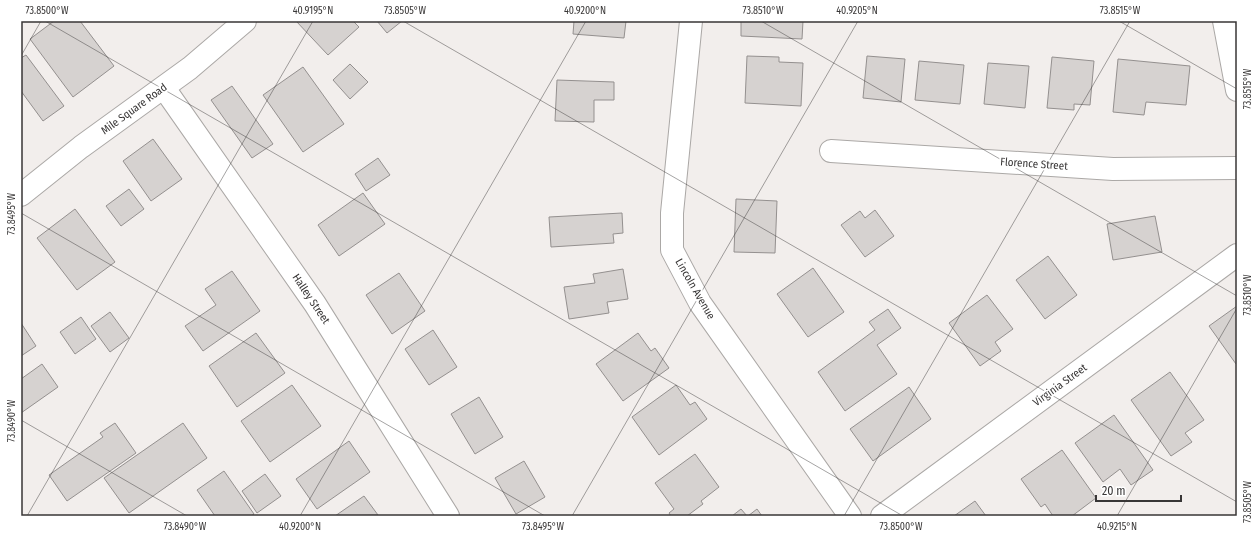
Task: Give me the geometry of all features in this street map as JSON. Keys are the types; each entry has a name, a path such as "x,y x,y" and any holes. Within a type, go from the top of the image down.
{"street":[{"name":"Mile Square Road","path":"21,195 64,160 164,88 218,45 245,21"},
{"name":"Lincoln Avenue","path":"691,21 672,213 672,250 700,303 850,516"},
{"path":"1224,21 1237,90"},
{"name":"Halley Street","path":"164,88 315,304 448,516"},
{"name":"Florence Street","path":"831,151 1113,169 1237,168"},
{"name":"Virginia Street","path":"882,516 1237,255"}],"building":[{"path":"54,21 80,21 114,66 73,97 30,39"},
{"path":"296,21 353,21 359,27 328,55"},
{"path":"377,21 402,21 387,33"},
{"path":"574,21 626,21 624,38 573,34"},
{"path":"741,21 803,21 802,39 741,36"},
{"path":"26,55 64,106 43,121 21,91 21,58"},
{"path":"747,56 779,57 779,62 803,63 801,106 745,103"},
{"path":"867,56 905,59 901,102 863,98"},
{"path":"1052,57 1094,61 1090,105 1074,104 1074,110 1047,108"},
{"path":"1118,59 1190,66 1186,105 1146,102 1144,115 1113,112"},
{"path":"919,61 964,65 960,104 915,100"},
{"path":"988,63 1029,66 1025,108 984,104"},
{"path":"350,64 368,82 350,99 333,80"},
{"path":"303,67 344,124 303,152 263,95"},
{"path":"557,80 614,82 614,100 594,100 594,122 555,121"},
{"path":"232,86 273,144 252,158 211,100"},
{"path":"153,139 182,179 151,201 123,161"},
{"path":"378,158 390,175 366,191 355,174"},
{"path":"129,189 144,209 121,226 106,206"},
{"path":"363,193 385,224 339,256 318,225"},
{"path":"736,199 777,201 775,253 734,252"},
{"path":"75,209 115,262 77,290 37,238"},
{"path":"875,210 894,236 865,257 841,225 860,211 865,218"},
{"path":"622,213 623,233 613,234 614,243 551,247 549,217"},
{"path":"1155,216 1162,252 1113,260 1107,224"},
{"path":"1048,256 1077,295 1045,319 1016,280"},
{"path":"813,268 844,312 808,337 777,294"},
{"path":"623,269 628,299 607,302 609,313 569,319 564,287 595,283 593,274"},
{"path":"232,271 260,311 203,351 185,326 216,305 205,289"},
{"path":"399,273 425,311 392,334 366,295"},
{"path":"987,295 1013,329 995,342 1001,351 980,366 949,323"},
{"path":"1237,306 1237,363 1236,364 1209,326"},
{"path":"888,309 901,328 877,345 897,374 845,411 818,372 875,330 869,322"},
{"path":"110,312 129,338 110,352 91,326"},
{"path":"81,317 96,339 75,354 60,332"},
{"path":"21,323 36,346 21,356"},
{"path":"433,330 457,367 429,385 405,349"},
{"path":"256,333 285,373 237,407 209,366"},
{"path":"638,333 651,351 655,348 669,368 623,401 596,364"},
{"path":"42,364 58,387 21,413 21,379"},
{"path":"1170,372 1204,420 1185,433 1192,442 1171,456 1131,400"},
{"path":"292,385 321,426 270,462 241,421"},
{"path":"676,385 690,405 695,402 707,419 659,455 632,417"},
{"path":"909,387 931,419 873,461 850,429"},
{"path":"479,397 503,437 475,454 451,414"},
{"path":"1114,415 1153,470 1131,485 1120,469 1103,482 1075,443"},
{"path":"115,423 136,453 67,501 49,475 103,437 100,433"},
{"path":"183,423 207,458 129,513 104,478"},
{"path":"349,441 370,472 317,509 296,479"},
{"path":"1062,450 1096,498 1072,516 1053,516 1045,504 1041,507 1021,479"},
{"path":"695,454 719,487 701,501 703,504 687,516 671,516 669,513 674,509 655,483"},
{"path":"524,461 545,497 516,514 495,478"},
{"path":"224,471 254,514 251,516 215,516 197,490"},
{"path":"265,474 281,496 257,513 242,491"},
{"path":"364,496 378,515 335,516"},
{"path":"975,501 986,516 954,516"},
{"path":"741,509 747,516 732,516"},
{"path":"757,509 762,516 748,516"}]}
